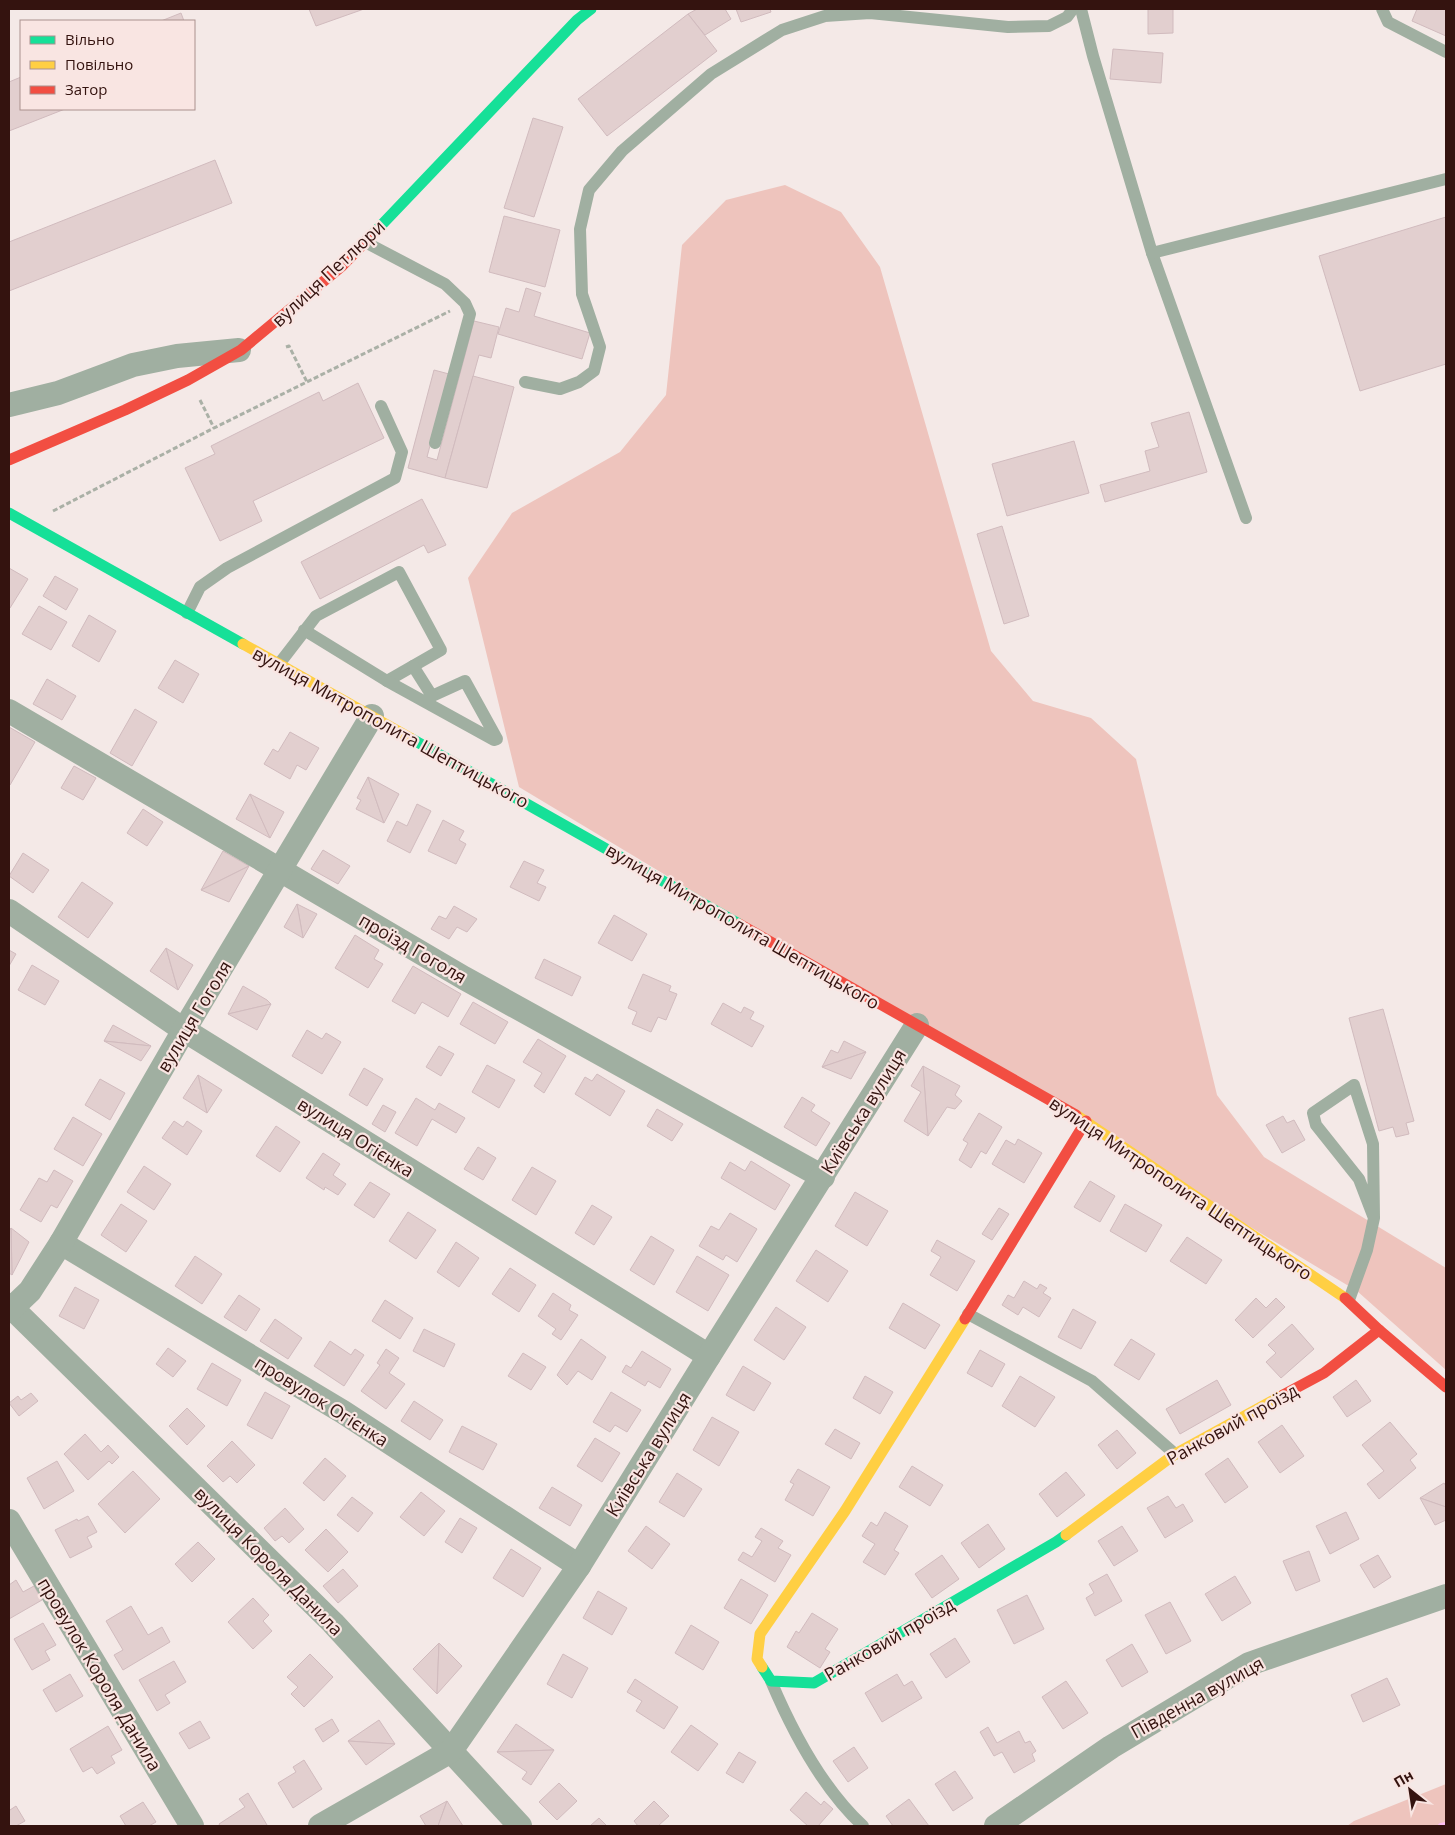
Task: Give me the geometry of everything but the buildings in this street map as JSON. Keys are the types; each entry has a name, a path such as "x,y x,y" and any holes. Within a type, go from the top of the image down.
{"street":[{"name":"вулиця Петлюри","path":"9,460 125,410 188,380 241,350 342,266 577,20 591,9"},
{"path":"9,405 58,392 132,365 177,356 241,350"},
{"name":"вулиця Митрополита Шептицького","path":"9,513 1086,1120 1349,1300 1379,1330 1446,1387"},
{"name":"проїзд Гоголя","path":"9,711 464,978 823,1177"},
{"name":"вулиця Гоголя","path":"10,1308 30,1291 61,1243 184,1030 372,716"},
{"name":"вулиця Огієнка","path":"9,911 184,1030 709,1356"},
{"name":"Київська вулиця","path":"320,1826 451,1751 579,1566 917,1025"},
{"path":"771,1681 757,1659 760,1634 845,1511 1086,1120"},
{"name":"провулок Огієнка","path":"61,1243 344,1412 579,1566"},
{"name":"вулиця Короля Данила","path":"10,1308 333,1623 520,1826"},
{"name":"Ранковий проїзд","path":"771,1681 814,1683 1056,1542 1174,1454 1324,1373 1379,1330"},
{"name":"провулок Короля Данила","path":"9,1522 192,1826"},
{"name":"Південна вулиця","path":"996,1826 1111,1746 1249,1664 1446,1596"}],"lane":[{"path":"525,382 560,389 579,382 594,370 600,346 582,294 580,229 589,190 622,151 711,74 782,30 825,16 870,13 1008,27 1049,26 1067,17 1073,9"},
{"path":"1081,9 1093,56 1152,253 1246,518"},
{"path":"1382,9 1388,22 1446,52"},
{"path":"1152,253 1446,179"},
{"path":"365,242 445,284 465,303 470,314 435,443"},
{"path":"187,613 200,586 227,568 394,478 402,452 381,406"},
{"path":"279,664 316,616 399,572 441,650 387,681"},
{"path":"304,630 387,681 494,740 497,739 465,681 432,696 413,666"},
{"path":"1349,1300 1367,1250 1374,1218 1372,1144 1354,1085 1313,1113 1316,1125 1359,1179 1374,1218"},
{"path":"968,1314 1092,1380 1174,1454"},
{"path":"771,1681 784,1712 812,1761 844,1809 863,1826"}],"path":[{"path":"28,524 214,428 465,303"}],"shaded area":[{"path":"785,185 841,212 880,267 991,651 1033,701 1091,718 1136,759 1217,1095 1264,1157 1446,1268 1446,1370 1357,1291 519,787 468,578 512,513 620,452 666,395 682,245 726,200"},
{"path":"1446,1784 1446,1826 1347,1826 1354,1821"}],"waterway":[{"path":"1441,1826 1446,1825"}],"traffic: fast":[{"path":"371,236 577,20 591,9"},
{"path":"9,513 243,644"},
{"path":"412,739 739,924"},
{"path":"762,1667 771,1681 814,1683 1066,1535"}],"traffic: slow":[{"path":"243,644 412,739"},
{"path":"1076,1115 1345,1298"},
{"path":"762,1667 757,1659 760,1634 845,1511 965,1319"},
{"path":"1066,1535 1175,1454 1283,1395"}],"traffic: jam":[{"path":"9,460 125,410 188,380 241,350 342,266 371,236"},
{"path":"739,924 1076,1115"},
{"path":"965,1319 1086,1121"},
{"path":"1345,1298 1379,1330 1446,1387"},
{"path":"1283,1395 1324,1373 1379,1330"}]}
